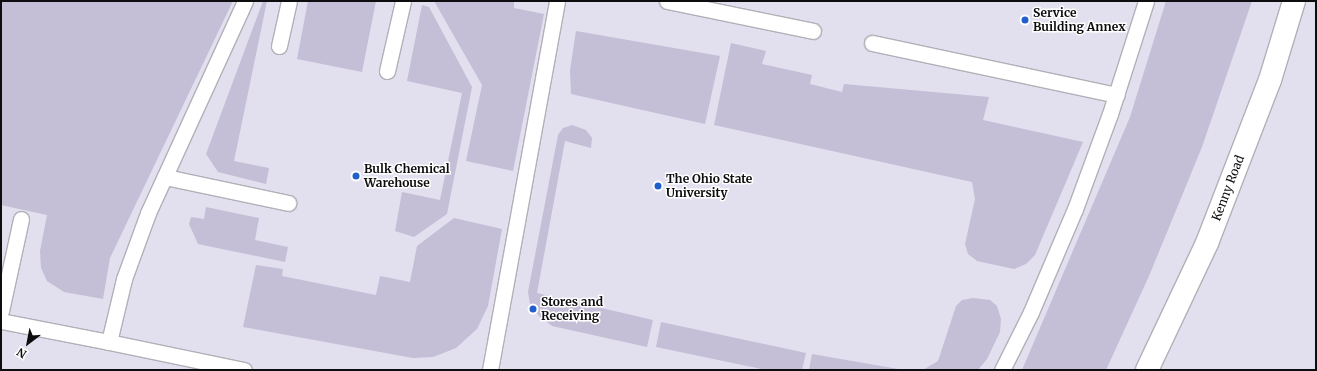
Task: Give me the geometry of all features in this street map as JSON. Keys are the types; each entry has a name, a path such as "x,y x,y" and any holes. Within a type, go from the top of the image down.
{"main road":[{"name":"Kenny Road","path":"1147,370 1207,243 1270,80 1294,1"}],"lane":[{"path":"109,342 124,279 165,177 245,1"},
{"path":"278,46 289,1"},
{"path":"387,71 403,1"},
{"path":"490,370 557,1"},
{"path":"667,1 721,6 813,31"},
{"path":"1002,370 1031,312 1075,209 1117,95 1146,1"},
{"path":"872,43 1117,95"},
{"path":"165,177 288,203"},
{"path":"1,310 21,219"},
{"path":"1,321 244,370"}],"shaded area":[{"name":"The Ohio State University","path":"1,1 1316,1 1316,370 1,370"},
{"path":"1,1 233,1 110,258 103,299 64,292 47,281 41,268 40,251 47,215 1,205"},
{"path":"263,1 267,1 234,161 269,168 266,184 218,172 206,154"},
{"path":"308,1 376,1 362,72 297,59"},
{"path":"434,1 514,1 514,8 544,14 513,171 466,161 482,85"},
{"path":"1166,1 1252,1 1202,147 1149,276 1106,370 1022,370 1130,117"},
{"path":"422,5 429,7 472,87 447,214 414,237 395,231 402,192 440,200 462,93 407,81"},
{"path":"576,31 720,56 705,124 571,94 570,70"},
{"path":"731,43 766,51 762,64 812,75 810,84 842,92 844,84 989,97 983,120 1083,142 1035,255 1026,264 1014,269 977,261 968,254 965,244 975,199 972,182 714,125"},
{"path":"572,125 586,130 592,138 591,148 565,141 537,293 653,320 647,347 552,326 539,316 530,304 528,292 558,135 563,128"},
{"path":"206,207 259,218 255,240 288,247 285,262 198,244 189,224 191,217 204,219"},
{"path":"454,218 502,229 488,306 477,329 456,348 433,357 413,358 243,327 256,265 283,269 282,276 376,295 380,276 410,282 417,246"},
{"path":"973,298 990,300 997,306 1001,319 1000,332 987,359 978,370 923,370 938,361 956,306 962,300"},
{"path":"661,322 806,353 802,370 766,370 656,347"},
{"path":"812,354 904,370 809,370"}],"place":[{"name":"Service Building Annex","path":"1025,20"},
{"name":"Bulk Chemical Warehouse","path":"356,176"},
{"name":"The Ohio State University","path":"658,186"},
{"name":"Stores and Receiving","path":"533,309"}]}
